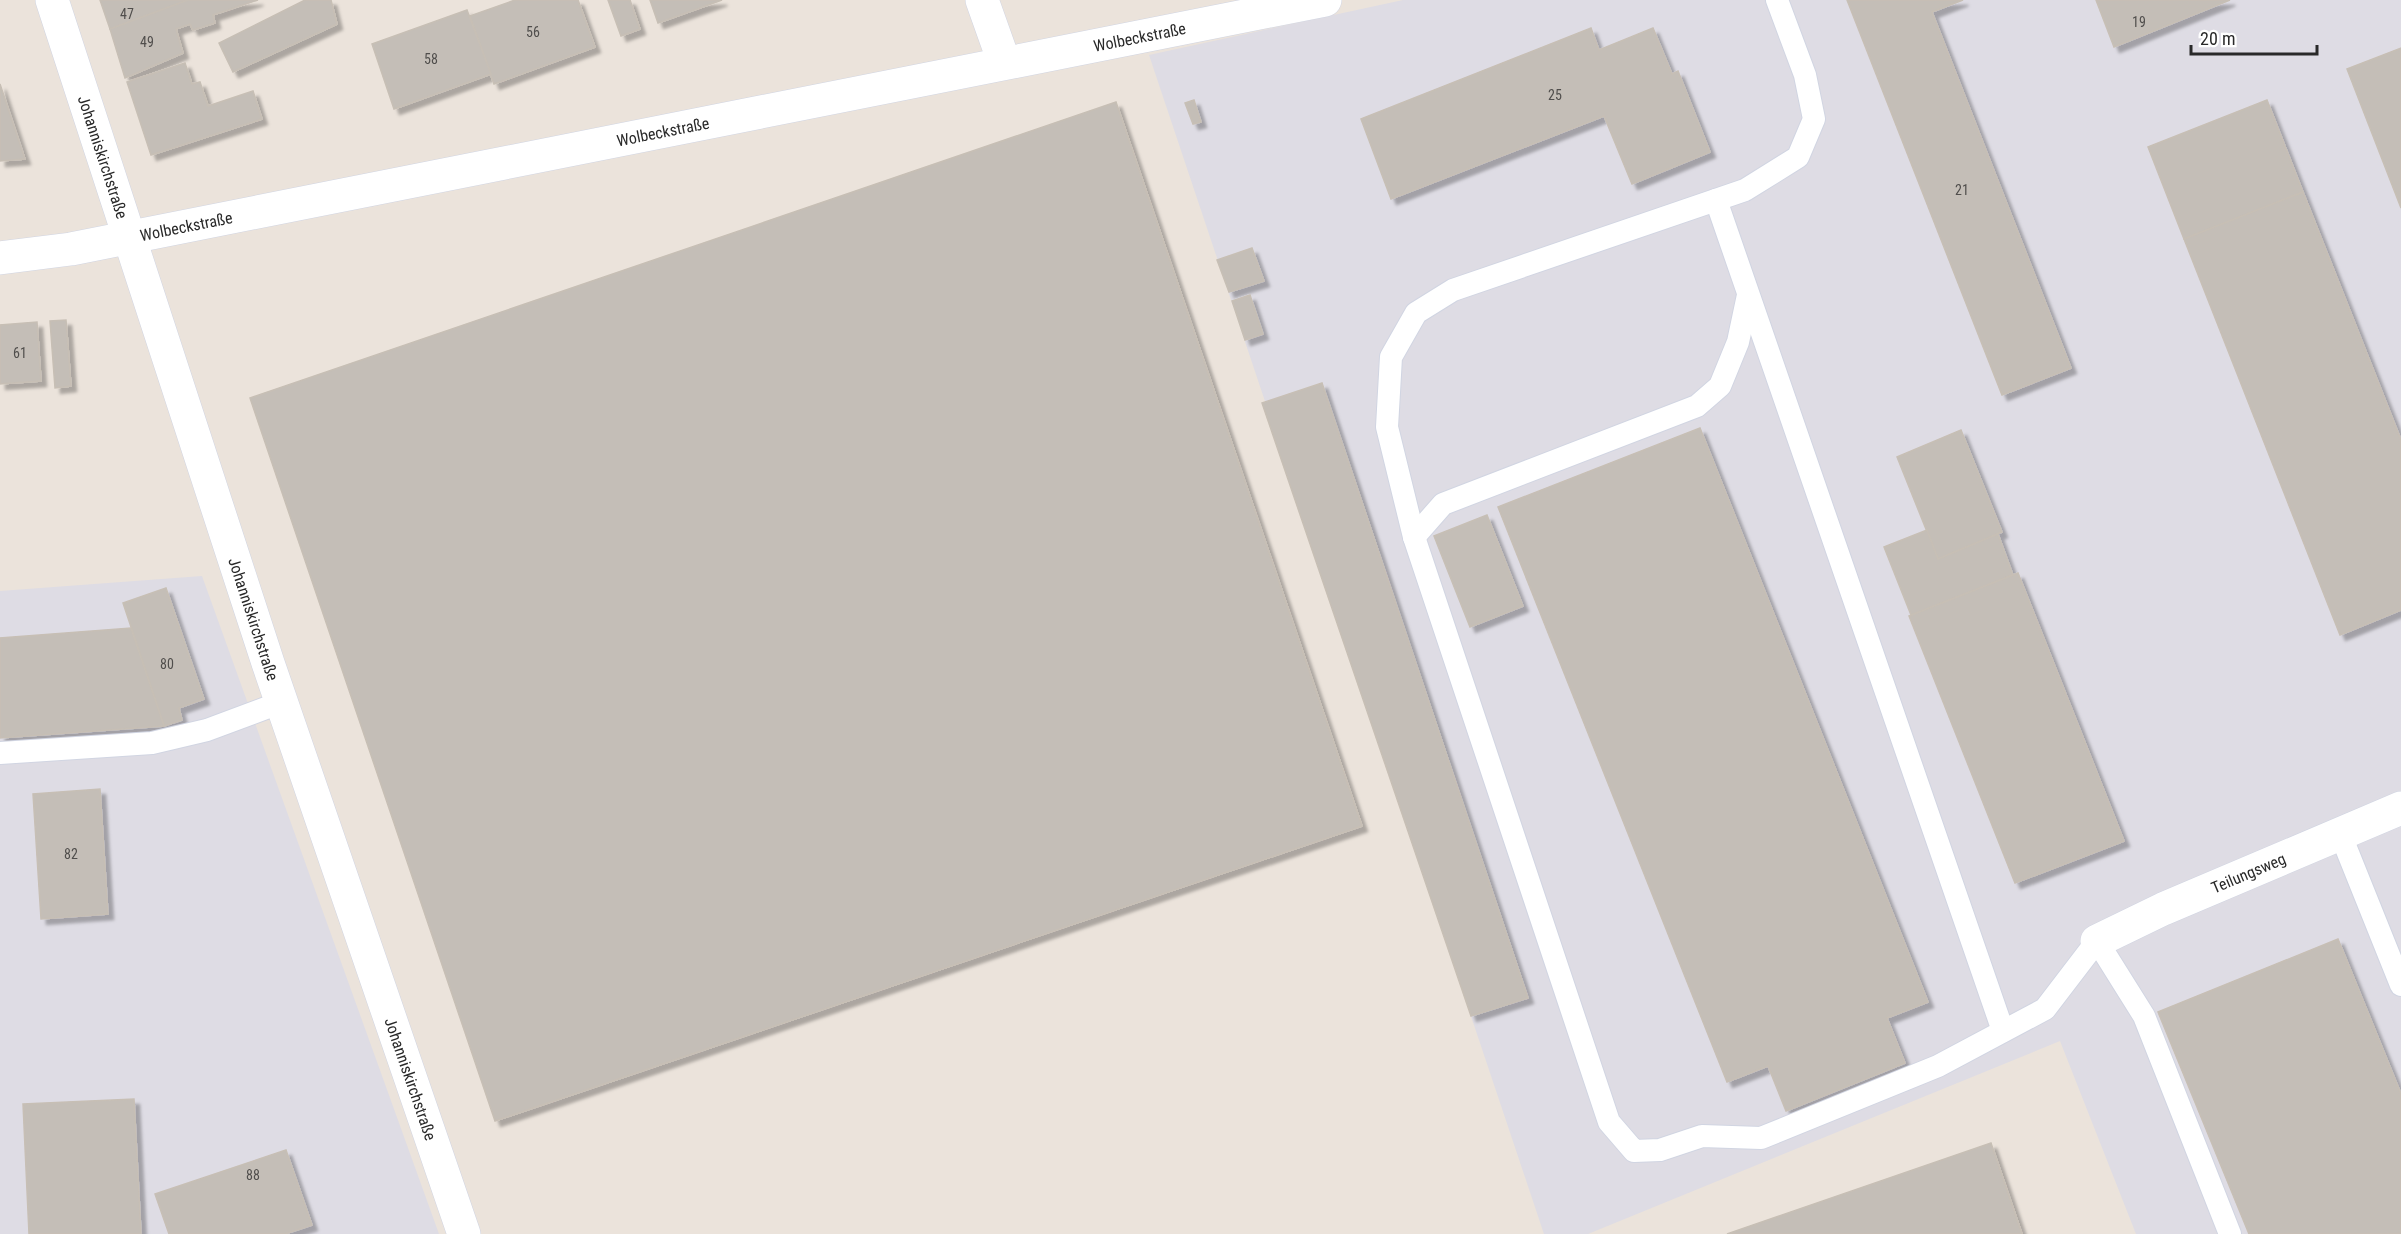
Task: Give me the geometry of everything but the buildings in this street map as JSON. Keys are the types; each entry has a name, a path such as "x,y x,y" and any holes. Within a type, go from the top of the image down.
{"street":[{"name":"Johanniskirchstraße","path":"52,0 282,702 464,1234"},
{"path":"982,0 1005,62"},
{"name":"Wolbeckstraße","path":"0,258 71,249 1325,0"},
{"name":"Teilungsweg","path":"2097,941 2401,808"}],"lane":[{"path":"1777,0 1805,75 1814,119 1798,157 1745,190 1454,290 1416,313 1391,357 1387,427 1414,537 1609,1122 1634,1150 1660,1150 1702,1136 1761,1138 1938,1066 2045,1009 2097,941 2144,1016 2230,1234"},
{"path":"1716,201 2003,1031"},
{"path":"1414,537 1443,504 1697,406 1720,386 1738,342 1748,295"},
{"path":"0,753 152,743 207,730 282,702"},
{"path":"2340,833 2401,985"}],"shaded area":[{"path":"1403,0 2401,0 2401,1234 2136,1234 2060,1041 1588,1234 1544,1234 1149,55"},
{"path":"202,576 439,1234 0,1234 0,591"}]}
